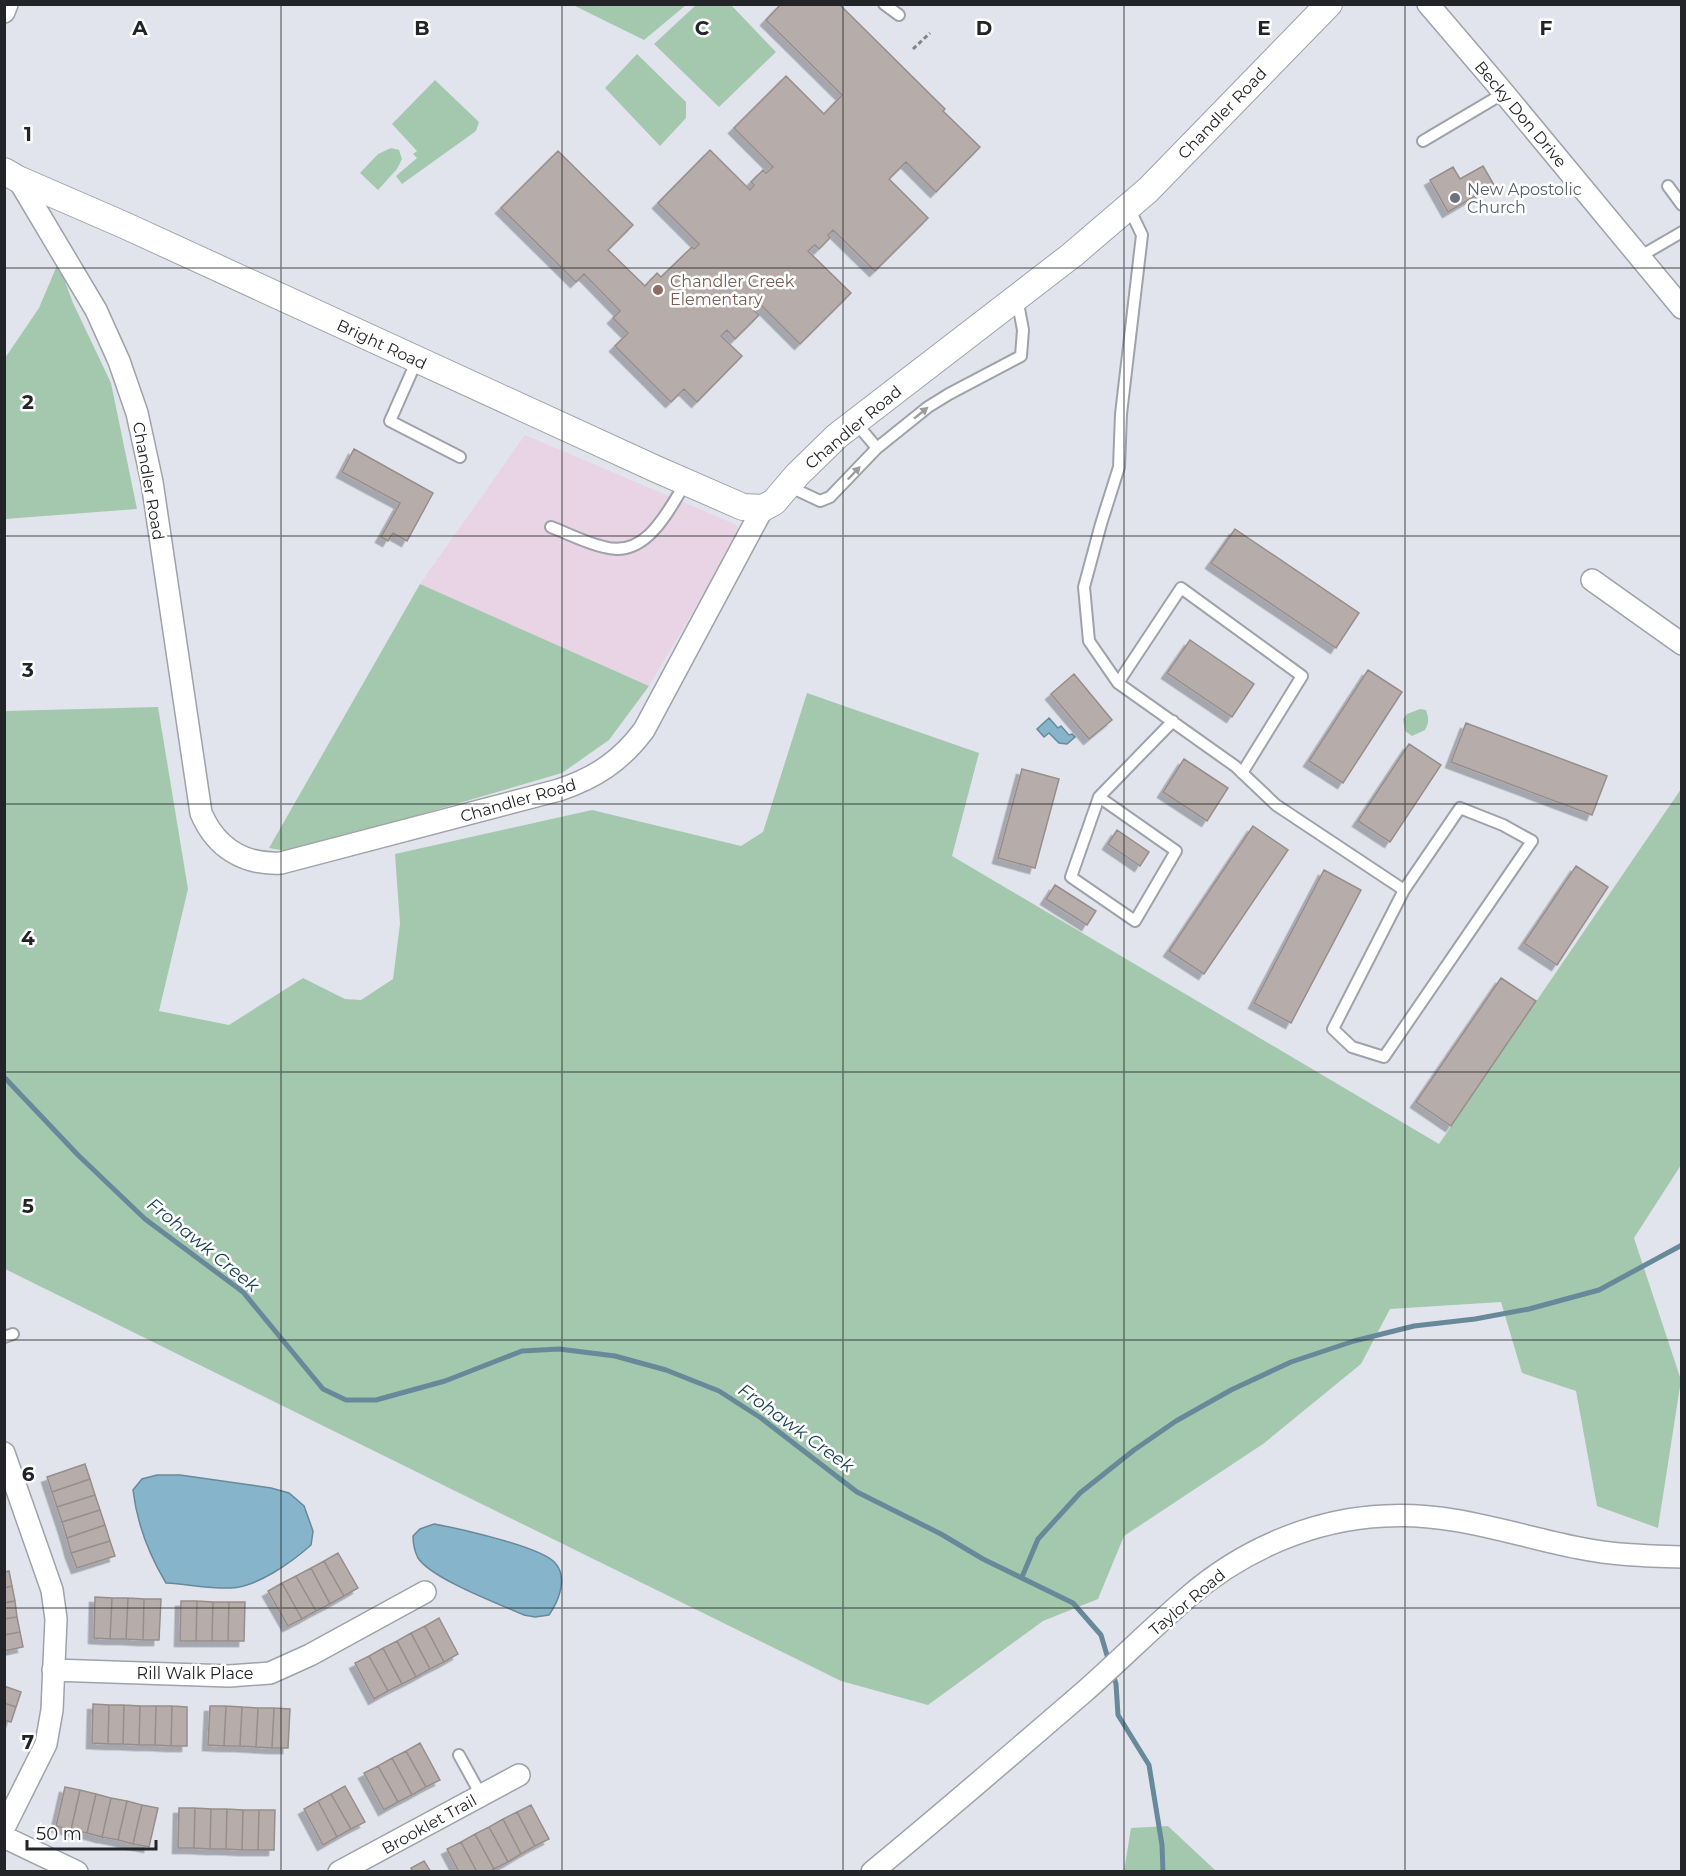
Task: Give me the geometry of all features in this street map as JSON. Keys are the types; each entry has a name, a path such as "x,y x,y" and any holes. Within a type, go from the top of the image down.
{"street":[{"path":"4,12 6,4"},
{"name":"Chandler Road","path":"11,175 96,310 119,361 138,413 152,482 201,813 205,824 219,842 238,856 258,863 281,862 559,790 594,776 626,753 644,730 763,508 774,502 815,456 855,422 1072,255 1129,208 1329,4"},
{"name":"Becky Don Drive","path":"1428,4 1682,308"},
{"name":"Bright Road","path":"11,175 686,482 743,507 763,508"},
{"path":"1592,580 1682,644"},
{"path":"4,1454 52,1590 56,1619 52,1710 46,1744 4,1828"},
{"name":"Taylor Road","path":"872,1872 936,1820 1098,1680 1189,1596 1228,1567 1280,1540 1329,1523 1394,1515 1442,1518 1488,1525 1577,1548 1614,1554 1682,1557"},
{"name":"Rill Walk Place","path":"53,1670 229,1676 270,1673 310,1655 425,1593"},
{"name":"Brooklet Trail","path":"339,1872 519,1775"},
{"path":"4,1837 78,1872"}],"lane":[{"path":"885,4 899,15"},
{"path":"1423,141 1504,93"},
{"path":"1668,186 1682,205"},
{"path":"1129,208 1142,235 1121,414 1119,467 1084,588 1089,640 1118,683 1235,766 1276,805 1404,890"},
{"path":"1639,257 1682,232"},
{"path":"788,486 820,501 830,497 877,448 928,407 1021,356 1023,330 1017,297"},
{"path":"417,359 390,421 460,457"},
{"path":"855,422 877,448"},
{"path":"551,527 606,548 623,548 638,543 653,533 686,482"},
{"path":"1118,683 1181,588 1302,676 1242,773"},
{"path":"1099,797 1176,851 1135,921 1071,877 1099,797 1173,721"},
{"path":"1460,808 1503,825 1532,841 1384,1057 1352,1047 1333,1029 1404,890 1460,808"},
{"path":"459,1755 481,1795"}],"path":[{"path":"913,49 930,33"}],"shaded area":[{"path":"525,435 737,525 740,533 649,686 420,584"}],"green space":[{"path":"573,5 686,5 644,40"},
{"path":"696,5 731,5 776,52 719,107 654,44"},
{"path":"637,54 686,102 686,118 660,146 605,88"},
{"path":"435,80 479,122 476,131 402,184 396,176 417,158 413,154 417,151 392,124"},
{"path":"391,148 399,150 402,159 397,169 378,190 360,173 378,154"},
{"path":"58,263 73,303 111,383 137,509 5,519 5,358 39,308"},
{"path":"420,584 649,686 609,740 562,773 292,852 269,848"},
{"path":"807,693 979,753 952,856 1439,1144 1681,789 1681,1165 1634,1238 1681,1380 1658,1528 1597,1506 1576,1391 1522,1373 1501,1302 1390,1309 1361,1364 1263,1444 1124,1536 1098,1599 1043,1621 928,1705 841,1681 5,1269 5,711 158,707 188,889 159,1011 229,1025 303,978 345,999 361,1000 393,979 400,924 395,854 592,810 741,846 763,832"},
{"path":"1420,709 1426,710 1427,725 1425,730 1412,736 1405,731 1403,719 1407,714"},
{"path":"1168,1826 1216,1871 1124,1871 1131,1828"}],"water":[{"path":"1049,718 1058,728 1061,726 1069,735 1072,734 1075,737 1067,744 1059,743 1049,733 1044,737 1037,729"},
{"path":"157,1475 180,1475 271,1488 289,1493 304,1506 313,1531 311,1545 274,1572 241,1587 215,1588 166,1583 144,1538 133,1490 142,1479"},
{"path":"434,1524 518,1545 535,1551 556,1564 560,1570 561,1583 556,1604 549,1615 535,1617 524,1615 451,1582 426,1566 418,1558 413,1536 420,1529"}],"building":[{"path":"781,4 839,4 980,147 936,192 906,162 889,179 928,218 875,271 833,230 828,235 830,238 819,249 815,245 808,251 851,293 800,344 756,300 750,307 759,315 735,339 727,330 721,336 742,356 697,402 684,389 671,402 615,346 628,333 613,318 620,311 584,274 576,282 501,208 558,151 633,225 608,250 645,286 657,273 661,277 692,247 694,249 699,244 658,203 710,150 750,190 754,185 751,182 763,170 766,173 773,167 734,128 786,76 824,114 842,95 766,20"},
{"name":"New Apostolic Church","path":"1483,166 1494,185 1448,212 1430,180 1453,167 1460,179"},
{"path":"354,449 433,493 407,541 393,533 388,541 381,537 400,503 342,472"},
{"path":"1235,529 1359,613 1336,648 1211,563"},
{"path":"1190,640 1254,684 1232,717 1167,673"},
{"path":"1368,670 1402,692 1343,783 1309,761"},
{"path":"1074,674 1112,720 1089,739 1051,694"},
{"path":"1466,723 1607,776 1592,815 1451,762"},
{"path":"1409,744 1441,765 1390,842 1358,821"},
{"path":"1184,759 1228,788 1207,821 1163,792"},
{"path":"1022,769 1059,779 1035,868 998,858"},
{"path":"1253,826 1288,850 1204,974 1169,951"},
{"path":"1117,830 1149,852 1140,866 1108,844"},
{"path":"1576,866 1608,887 1557,965 1524,943"},
{"path":"1324,870 1361,890 1291,1023 1254,1003"},
{"path":"1055,885 1096,911 1087,925 1046,899"},
{"path":"1501,978 1536,1001 1451,1126 1416,1102"},
{"path":"85,1464 90,1479 52,1492 47,1477"},
{"path":"90,1479 95,1495 57,1507 52,1492"},
{"path":"95,1495 100,1510 62,1522 57,1507"},
{"path":"100,1510 105,1525 67,1538 62,1522"},
{"path":"105,1525 110,1541 71,1553 67,1538"},
{"path":"110,1541 115,1556 77,1568 71,1553"},
{"path":"338,1553 358,1588 344,1596 324,1561"},
{"path":"324,1561 344,1596 330,1604 311,1568"},
{"path":"311,1568 330,1604 316,1611 296,1576"},
{"path":"9,1571 12,1586 4,1588 4,1572"},
{"path":"296,1576 316,1611 302,1619 282,1583"},
{"path":"282,1583 302,1619 288,1626 268,1591"},
{"path":"12,1586 15,1601 4,1603 4,1588"},
{"path":"95,1597 112,1598 110,1639 94,1638"},
{"path":"112,1598 128,1598 126,1639 110,1639"},
{"path":"128,1598 144,1599 143,1640 126,1639"},
{"path":"144,1599 161,1599 159,1640 143,1640"},
{"path":"15,1601 17,1617 4,1619 4,1603"},
{"path":"181,1601 197,1601 196,1641 180,1641"},
{"path":"197,1601 213,1602 212,1641 196,1641"},
{"path":"213,1602 229,1602 228,1641 212,1641"},
{"path":"229,1602 245,1602 244,1641 228,1641"},
{"path":"17,1617 20,1632 4,1635 4,1619"},
{"path":"439,1618 458,1654 444,1662 425,1626"},
{"path":"425,1626 444,1662 430,1669 411,1633"},
{"path":"20,1632 23,1647 4,1651 4,1635"},
{"path":"411,1633 430,1669 416,1677 397,1641"},
{"path":"397,1641 416,1677 402,1684 383,1648"},
{"path":"383,1648 402,1684 388,1691 369,1656"},
{"path":"369,1656 388,1691 374,1699 355,1663"},
{"path":"4,1686 21,1692 16,1707 4,1703"},
{"path":"4,1703 16,1707 11,1722 4,1720"},
{"path":"93,1704 109,1705 108,1744 92,1743"},
{"path":"109,1705 124,1705 123,1744 108,1744"},
{"path":"124,1705 140,1706 139,1745 123,1744"},
{"path":"140,1706 156,1706 155,1745 139,1745"},
{"path":"156,1706 172,1706 171,1746 155,1745"},
{"path":"172,1706 187,1707 187,1746 171,1746"},
{"path":"210,1706 226,1706 224,1746 208,1745"},
{"path":"226,1706 242,1707 240,1746 224,1746"},
{"path":"242,1707 258,1708 256,1747 240,1746"},
{"path":"258,1708 274,1708 272,1748 256,1747"},
{"path":"274,1708 290,1709 288,1748 272,1748"},
{"path":"420,1743 440,1780 426,1787 406,1751"},
{"path":"406,1751 426,1787 412,1795 392,1758"},
{"path":"392,1758 412,1795 398,1802 378,1766"},
{"path":"378,1766 398,1802 384,1810 364,1773"},
{"path":"345,1786 365,1822 351,1829 331,1794"},
{"path":"65,1787 80,1790 71,1830 56,1826"},
{"path":"80,1790 96,1794 87,1833 71,1830"},
{"path":"96,1794 111,1798 102,1837 87,1833"},
{"path":"331,1794 351,1829 337,1837 318,1801"},
{"path":"111,1798 127,1801 118,1840 102,1837"},
{"path":"127,1801 142,1805 133,1844 118,1840"},
{"path":"318,1801 337,1837 323,1845 304,1809"},
{"path":"142,1805 158,1808 149,1847 133,1844"},
{"path":"531,1805 549,1839 535,1846 517,1812"},
{"path":"179,1808 195,1808 194,1848 178,1848"},
{"path":"195,1808 211,1809 210,1849 194,1848"},
{"path":"211,1809 227,1809 226,1849 210,1849"},
{"path":"227,1809 243,1810 242,1850 226,1849"},
{"path":"243,1810 259,1810 258,1850 242,1850"},
{"path":"259,1810 275,1810 274,1850 258,1850"},
{"path":"517,1812 535,1846 521,1854 503,1819"},
{"path":"503,1819 521,1854 508,1862 489,1827"},
{"path":"489,1827 508,1862 494,1869 475,1834"},
{"path":"475,1834 494,1869 489,1872 477,1872 461,1842"},
{"path":"461,1842 477,1872 459,1872 447,1849"},
{"path":"424,1861 431,1872 413,1872 411,1868"}],"waterway":[{"name":"Frohawk Creek","path":"4,1077 78,1155 145,1219 243,1292 323,1389 346,1400 376,1400 445,1381 522,1351 559,1349 615,1356 666,1370 719,1391 761,1418 857,1492 941,1534 983,1559 1073,1603 1101,1635 1109,1662"},
{"path":"1022,1577 1038,1539 1080,1493 1134,1450 1176,1421 1231,1390 1291,1362 1354,1341 1414,1326 1475,1319 1529,1309 1599,1290 1682,1245"},
{"name":"Frohawk Creek","path":"1113,1674 1118,1715 1149,1765 1162,1845 1163,1872"}],"place":[{"name":"New Apostolic Church","path":"1455,198"},
{"name":"Chandler Creek Elementary","path":"658,290"}]}
